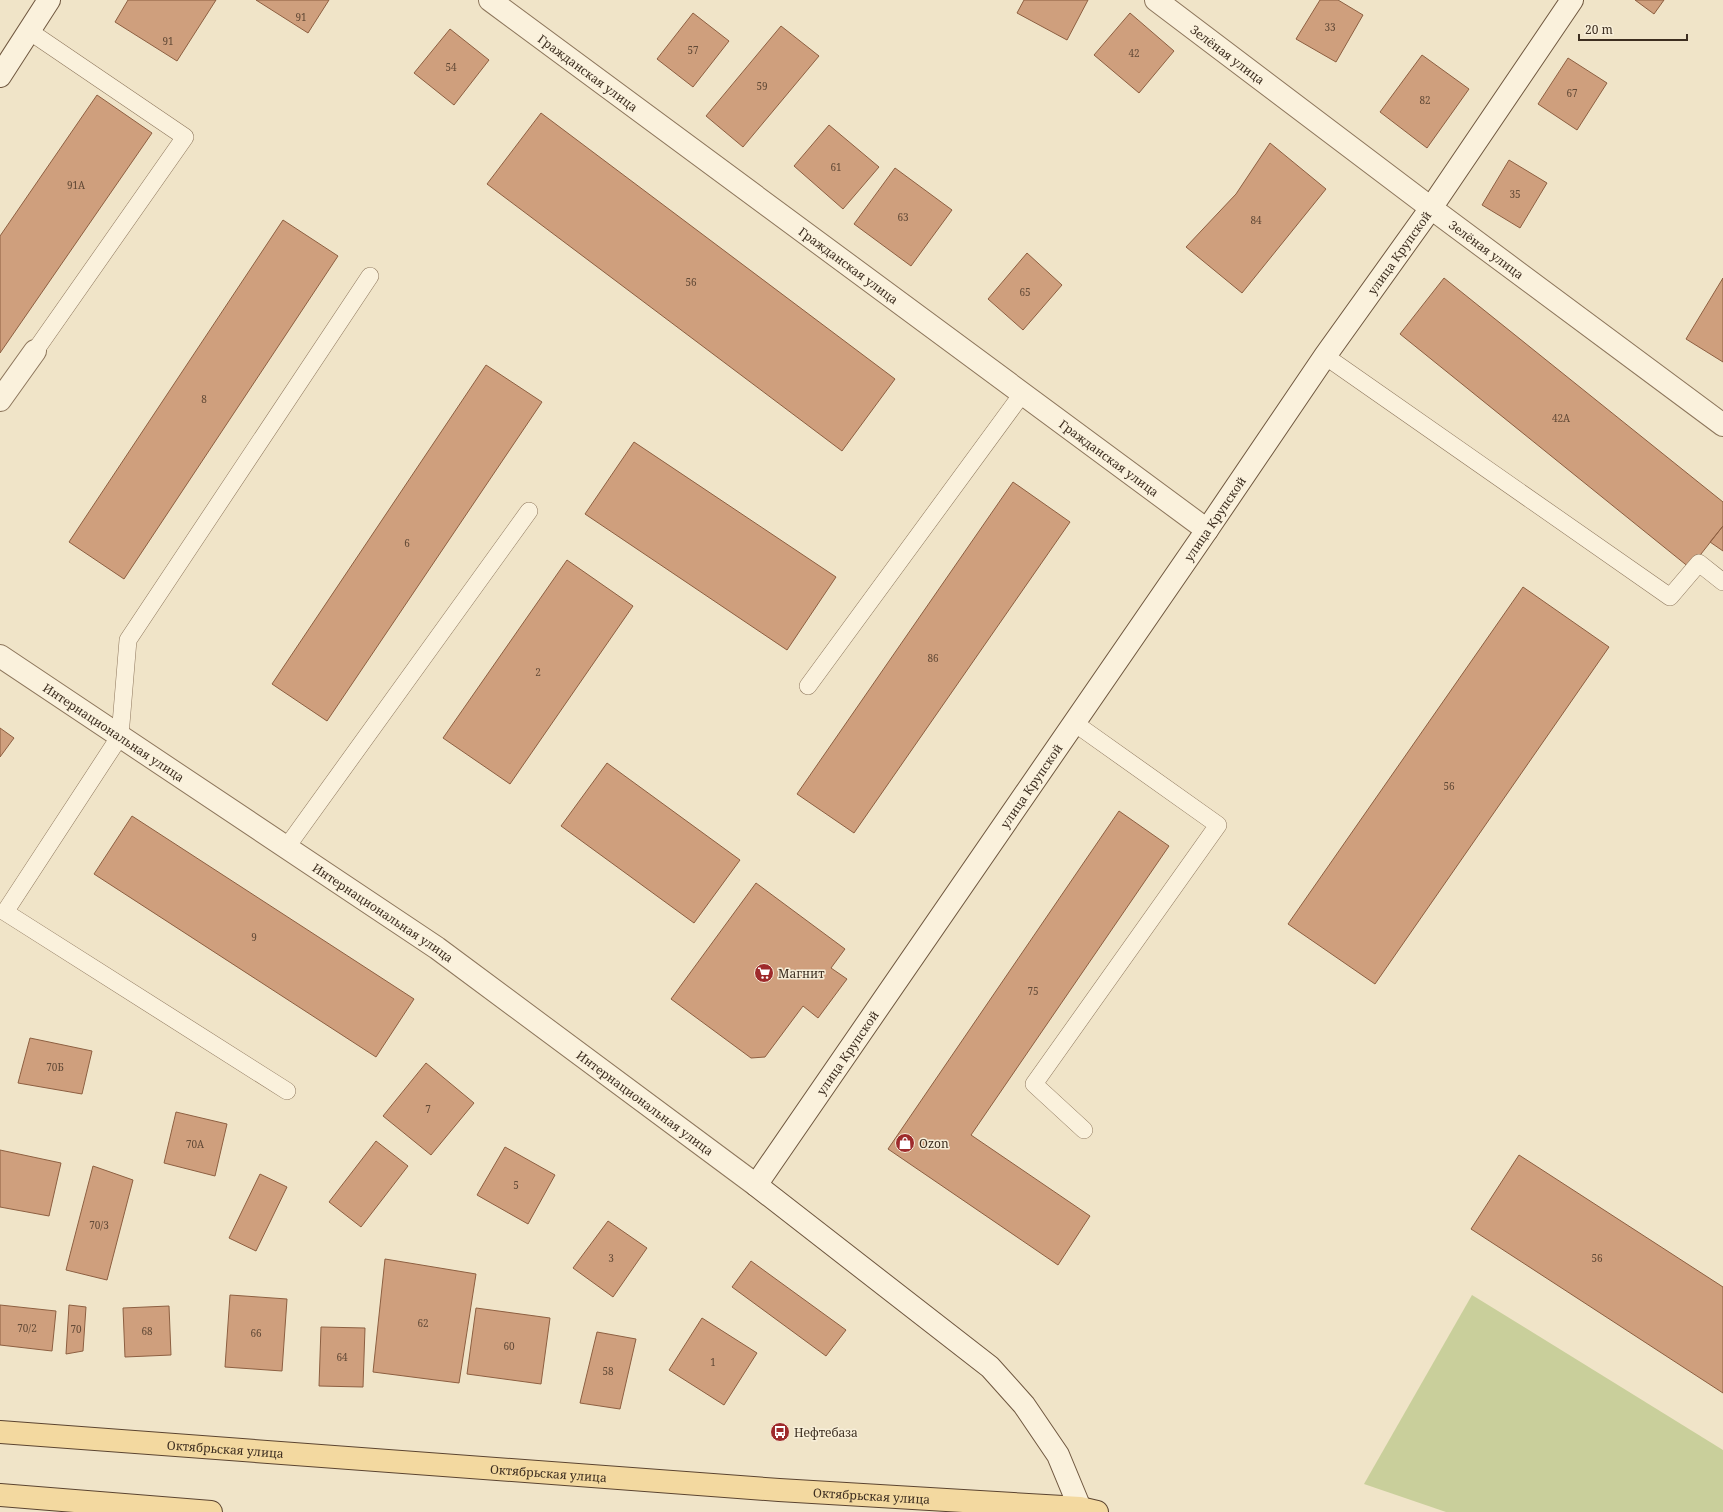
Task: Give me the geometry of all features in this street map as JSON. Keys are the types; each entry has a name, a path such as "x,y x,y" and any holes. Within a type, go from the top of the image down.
{"main road":[{"name":"Октябрьская улица","path":"0,1432 779,1490 1086,1511"},
{"path":"0,1496 211,1512"}],"street":[{"path":"0,76 49,0"},
{"name":"Гражданская улица","path":"490,0 1207,530"},
{"name":"Зелёная улица","path":"1156,0 1431,208 1723,425"},
{"name":"улица Крупской","path":"756,1185 1325,356 1431,208 1572,0"},
{"path":"0,400 35,351"},
{"name":"Интернациональная улица","path":"0,656 437,948 756,1185"},
{"path":"756,1185 990,1367 1024,1405 1058,1455 1086,1511"}],"lane":[{"path":"29,31 185,137 35,351"},
{"path":"287,1091 5,912 120,736 128,640 370,276"},
{"path":"1325,356 1670,597 1699,563 1723,582"},
{"path":"808,686 1022,394"},
{"path":"286,848 528,512"},
{"path":"1073,722 1218,825 1034,1084 1084,1130"}],"green space":[{"path":"1472,1295 1723,1450 1723,1512 1446,1512 1364,1484"}],"building":[{"path":"128,0 216,0 177,61 115,22"},
{"path":"256,0 329,0 308,33"},
{"path":"1024,0 1088,0 1067,40 1017,13"},
{"path":"1320,0 1338,0 1363,15 1336,62 1296,39"},
{"path":"1635,0 1664,0 1654,14"},
{"path":"693,13 729,41 693,87 657,59"},
{"path":"1130,13 1174,51 1139,93 1094,55"},
{"path":"781,26 819,56 743,147 706,116"},
{"path":"450,29 489,60 454,105 414,73"},
{"path":"1422,55 1469,89 1427,148 1380,112"},
{"path":"1568,58 1607,83 1577,130 1538,104"},
{"path":"97,95 152,133 0,353 0,236"},
{"path":"541,113 895,379 842,451 487,184"},
{"path":"829,125 879,167 843,209 794,166"},
{"path":"1270,143 1326,189 1242,293 1186,247 1236,194"},
{"path":"1509,160 1547,183 1520,228 1482,205"},
{"path":"895,168 952,210 911,266 854,224"},
{"path":"283,220 338,256 124,579 69,542"},
{"path":"1027,253 1062,285 1023,330 988,299"},
{"path":"1444,278 1723,502 1723,526 1690,568 1400,334"},
{"path":"1723,278 1723,362 1686,339"},
{"path":"486,365 542,402 327,721 272,684"},
{"path":"634,442 836,577 787,650 585,514"},
{"path":"1013,482 1070,522 854,833 797,794"},
{"path":"1723,526 1723,551 1710,542"},
{"path":"567,560 633,606 510,784 443,738"},
{"path":"1523,587 1609,647 1375,984 1288,924"},
{"path":"0,728 14,738 0,757"},
{"path":"607,763 740,860 694,923 561,826"},
{"path":"1119,811 1169,846 971,1135 1090,1216 1058,1265 888,1149"},
{"path":"132,816 414,999 376,1057 94,874"},
{"name":"Магнит","path":"756,883 845,949 831,968 847,979 818,1018 803,1006 765,1057 751,1058 671,999"},
{"path":"30,1038 92,1051 82,1094 18,1083"},
{"path":"426,1063 474,1103 431,1155 383,1116"},
{"path":"176,1112 227,1124 215,1176 164,1163"},
{"path":"376,1141 408,1166 361,1227 329,1202"},
{"path":"505,1147 555,1175 528,1224 477,1195"},
{"path":"0,1150 61,1163 49,1216 0,1207"},
{"path":"1519,1155 1723,1287 1723,1393 1471,1229"},
{"path":"93,1166 133,1180 107,1280 66,1270"},
{"path":"260,1174 287,1187 256,1251 229,1238"},
{"path":"608,1221 647,1248 613,1297 573,1268"},
{"path":"385,1259 476,1274 459,1383 373,1372"},
{"path":"751,1261 846,1330 826,1356 732,1287"},
{"path":"230,1295 287,1299 282,1371 225,1367"},
{"path":"0,1305 56,1311 52,1351 0,1345"},
{"path":"69,1305 86,1307 83,1351 66,1354"},
{"path":"169,1306 171,1355 125,1357 123,1308"},
{"path":"476,1308 550,1318 541,1384 467,1374"},
{"path":"702,1318 757,1353 724,1405 669,1370"},
{"path":"321,1327 365,1328 363,1387 319,1386"},
{"path":"597,1332 636,1339 620,1409 580,1403"}],"place":[{"name":"Магнит","path":"764,973"},
{"name":"Ozon","path":"905,1143"},
{"name":"Нефтебаза","path":"780,1432"}]}
